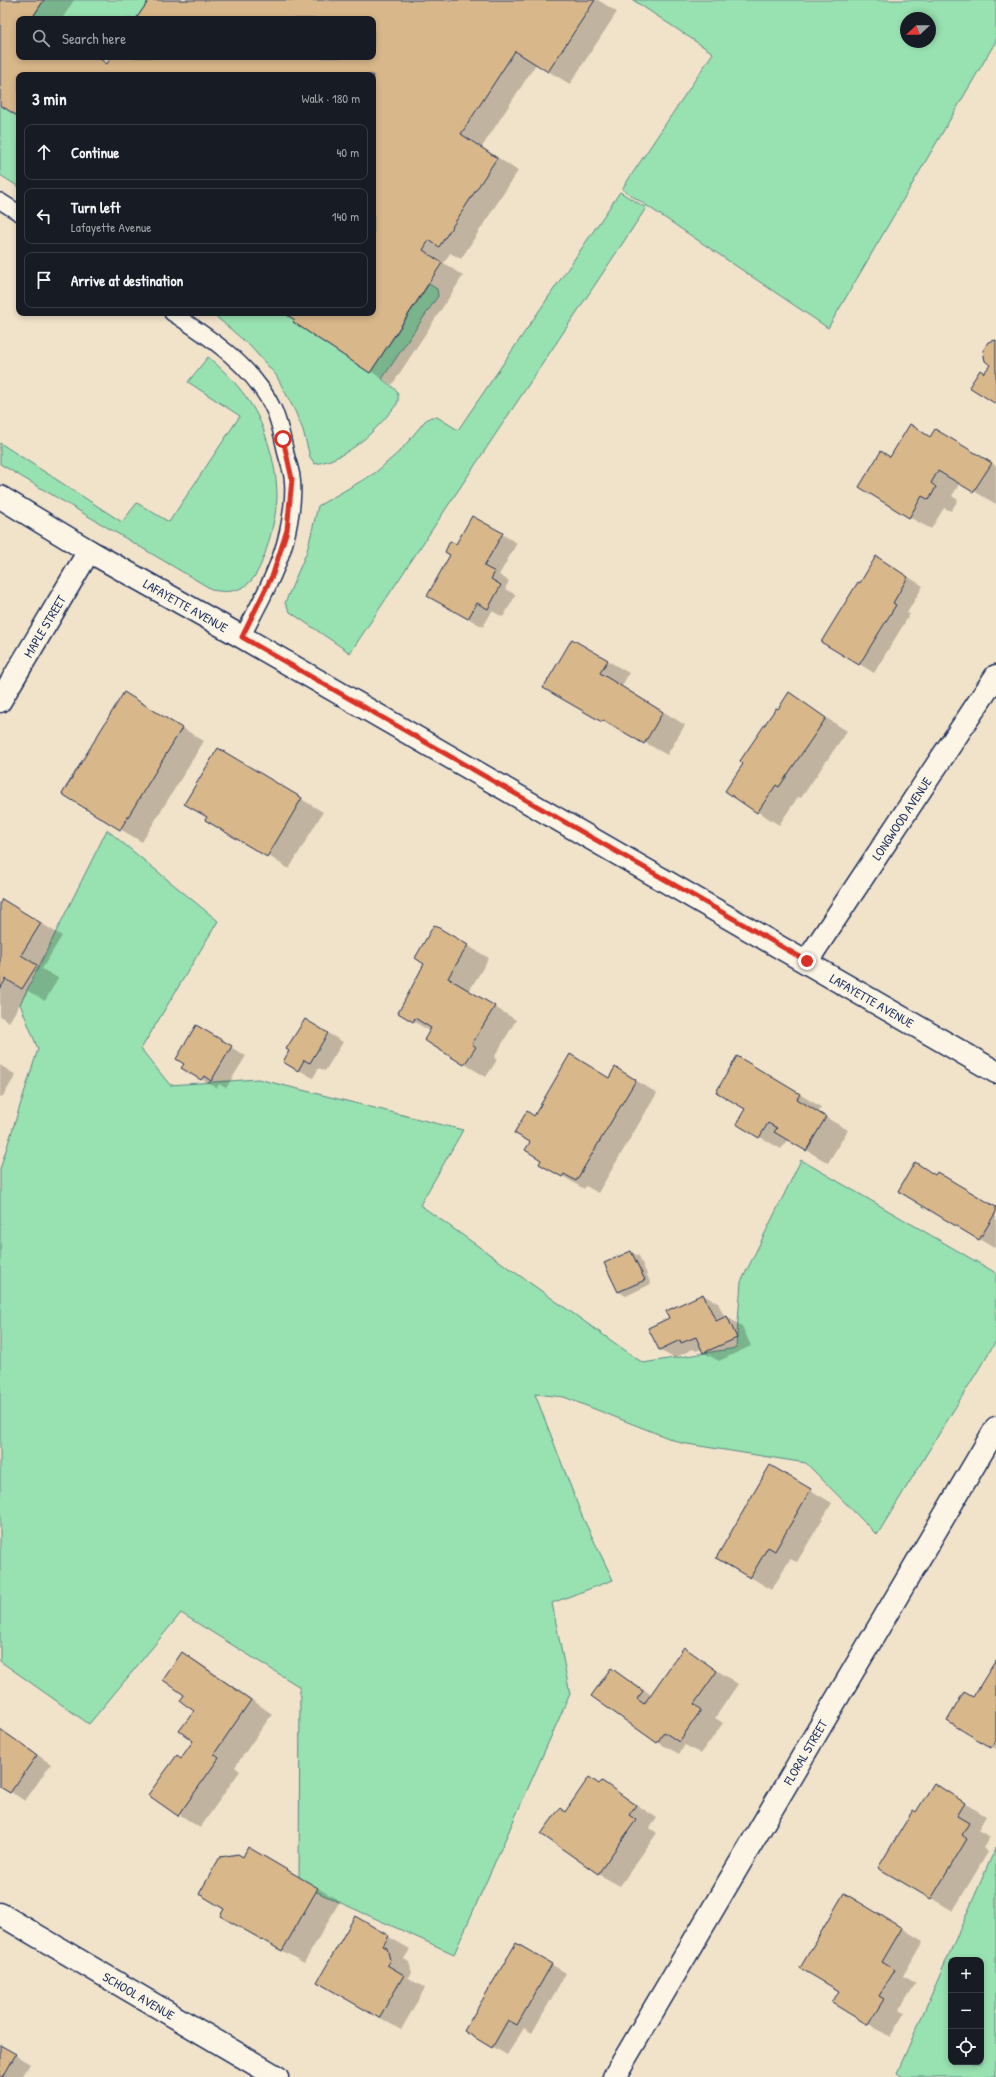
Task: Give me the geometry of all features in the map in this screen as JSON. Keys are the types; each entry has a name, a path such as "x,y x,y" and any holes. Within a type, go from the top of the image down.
{"street":[{"name":"LAFAYETTE AVENUE","path":"0,497 89,551 807,961 996,1072"},
{"name":"MAPLE STREET","path":"0,701 89,551"},
{"name":"LONGWOOD AVENUE","path":"807,961 996,676"},
{"name":"FLORAL STREET","path":"614,2077 996,1428"},
{"name":"SCHOOL AVENUE","path":"0,1914 277,2077"}],"lane":[{"path":"0,201 16,211"},
{"path":"177,316 210,337 235,359 256,383 273,410 283,439 292,479 290,511 283,548 273,574 242,637"}],"green space":[{"path":"44,0 149,0 138,16 34,15"},
{"path":"633,0 996,0 996,41 828,328 622,189 713,53"},
{"path":"0,105 16,115 16,185 0,175"},
{"path":"620,192 646,208 350,653 290,612 285,603 307,551 318,506 375,473 401,450 425,421 431,417 437,417 458,430"},
{"path":"429,284 437,289 438,296 382,379 397,392 397,404 381,423 361,442 339,456 315,464 310,457 303,430 295,411 276,375 250,346 215,316 289,316 295,320 293,322 370,373"},
{"path":"208,357 234,382 249,402 261,423 274,465 277,488 275,516 269,542 260,566 250,582 242,588 232,591 213,590 0,464 0,443 122,522 137,503 169,522 240,416 188,382"},
{"path":"107,830 218,921 141,1049 170,1085 258,1079 463,1130 420,1205 643,1363 736,1348 741,1282 801,1160 996,1273 996,1341 877,1535 806,1463 681,1443 564,1397 535,1394 582,1516 613,1580 552,1603 570,1694 454,1954 299,1884 300,1687 181,1613 89,1724 0,1661 0,1169 38,1049 20,1004"},
{"path":"996,1847 996,2077 903,2077 897,2073"}],"building":[{"path":"0,0 44,0 34,15 36,16 16,16 16,60 101,60 107,64 109,60 376,60 376,16 138,16 149,0 595,0 548,72 515,51 461,134 497,158 439,247 429,240 423,250 442,263 370,373 293,322 295,320 289,316 376,316 376,72 16,72 16,115 0,105"},
{"path":"996,340 996,404 969,387 980,370 984,373 990,365 985,361 983,351 988,342"},
{"path":"910,424 930,437 935,429 992,463 973,492 938,471 931,483 936,487 929,500 922,496 909,518 859,487 881,451 890,457"},
{"path":"472,516 503,533 484,566 495,572 491,579 501,585 488,609 477,603 468,619 427,596 450,555 445,552 450,541 456,544"},
{"path":"876,556 908,577 893,603 896,605 859,665 821,642"},
{"path":"572,639 608,660 600,673 663,712 644,744 543,688"},
{"path":"124,692 182,728 120,830 62,794"},
{"path":"789,692 826,718 779,787 776,785 757,813 725,791 743,764 740,761 776,708 778,709"},
{"path":"218,748 302,798 267,857 205,820 207,817 184,804"},
{"path":"2,899 41,923 21,955 37,965 22,989 6,979 0,989 0,903"},
{"path":"434,925 468,945 448,978 495,1006 472,1044 476,1047 464,1065 424,1040 431,1028 415,1018 413,1022 398,1013 424,964 415,958"},
{"path":"305,1019 328,1033 310,1063 304,1060 298,1071 283,1062 289,1051 286,1049"},
{"path":"196,1025 232,1046 211,1081 204,1076 201,1080 181,1068 184,1064 176,1059"},
{"path":"570,1054 609,1078 615,1067 636,1080 576,1181 564,1174 562,1177 539,1164 541,1160 525,1150 530,1142 514,1133 527,1111 534,1116"},
{"path":"737,1056 800,1094 797,1099 826,1117 806,1151 774,1132 777,1128 768,1123 759,1138 736,1124 745,1109 716,1092"},
{"path":"915,1162 935,1175 937,1172 996,1207 996,1212 979,1240 898,1191"},
{"path":"631,1251 645,1280 618,1292 604,1263"},
{"path":"703,1294 716,1321 727,1316 737,1338 703,1353 696,1337 681,1343 680,1340 659,1350 648,1328 669,1318 666,1311"},
{"path":"770,1465 811,1489 775,1551 768,1547 750,1578 716,1558"},
{"path":"684,1647 717,1671 694,1704 701,1710 679,1742 664,1732 657,1743 591,1696 611,1668 643,1691 637,1699 644,1704"},
{"path":"182,1652 251,1700 214,1754 219,1758 178,1816 148,1795 177,1755 181,1758 193,1741 179,1731 194,1711 180,1701 184,1695 163,1680"},
{"path":"996,1660 996,1742 995,1741 991,1748 947,1721 964,1692 973,1697"},
{"path":"0,1729 37,1755 10,1793 0,1787"},
{"path":"589,1777 599,1784 602,1781 636,1805 629,1815 636,1820 598,1874 541,1834 560,1808 565,1812"},
{"path":"934,1783 965,1803 957,1816 969,1823 962,1835 967,1839 931,1899 878,1868 913,1810 916,1812"},
{"path":"248,1847 318,1888 282,1951 220,1916 224,1909 199,1894 220,1857 238,1854 243,1857"},
{"path":"844,1893 902,1928 882,1962 895,1970 879,1996 884,1999 868,2025 832,2003 839,1991 800,1968"},
{"path":"355,1916 389,1936 383,1946 387,1948 390,1960 387,1965 404,1975 379,2018 317,1982"},
{"path":"516,1943 552,1964 517,2025 508,2020 492,2048 464,2031"},
{"path":"0,2045 16,2054 3,2077 0,2077"}],"route":[{"path":"283,439 292,479 291,505 287,530 283,548 273,574 242,637 807,961"}]}
